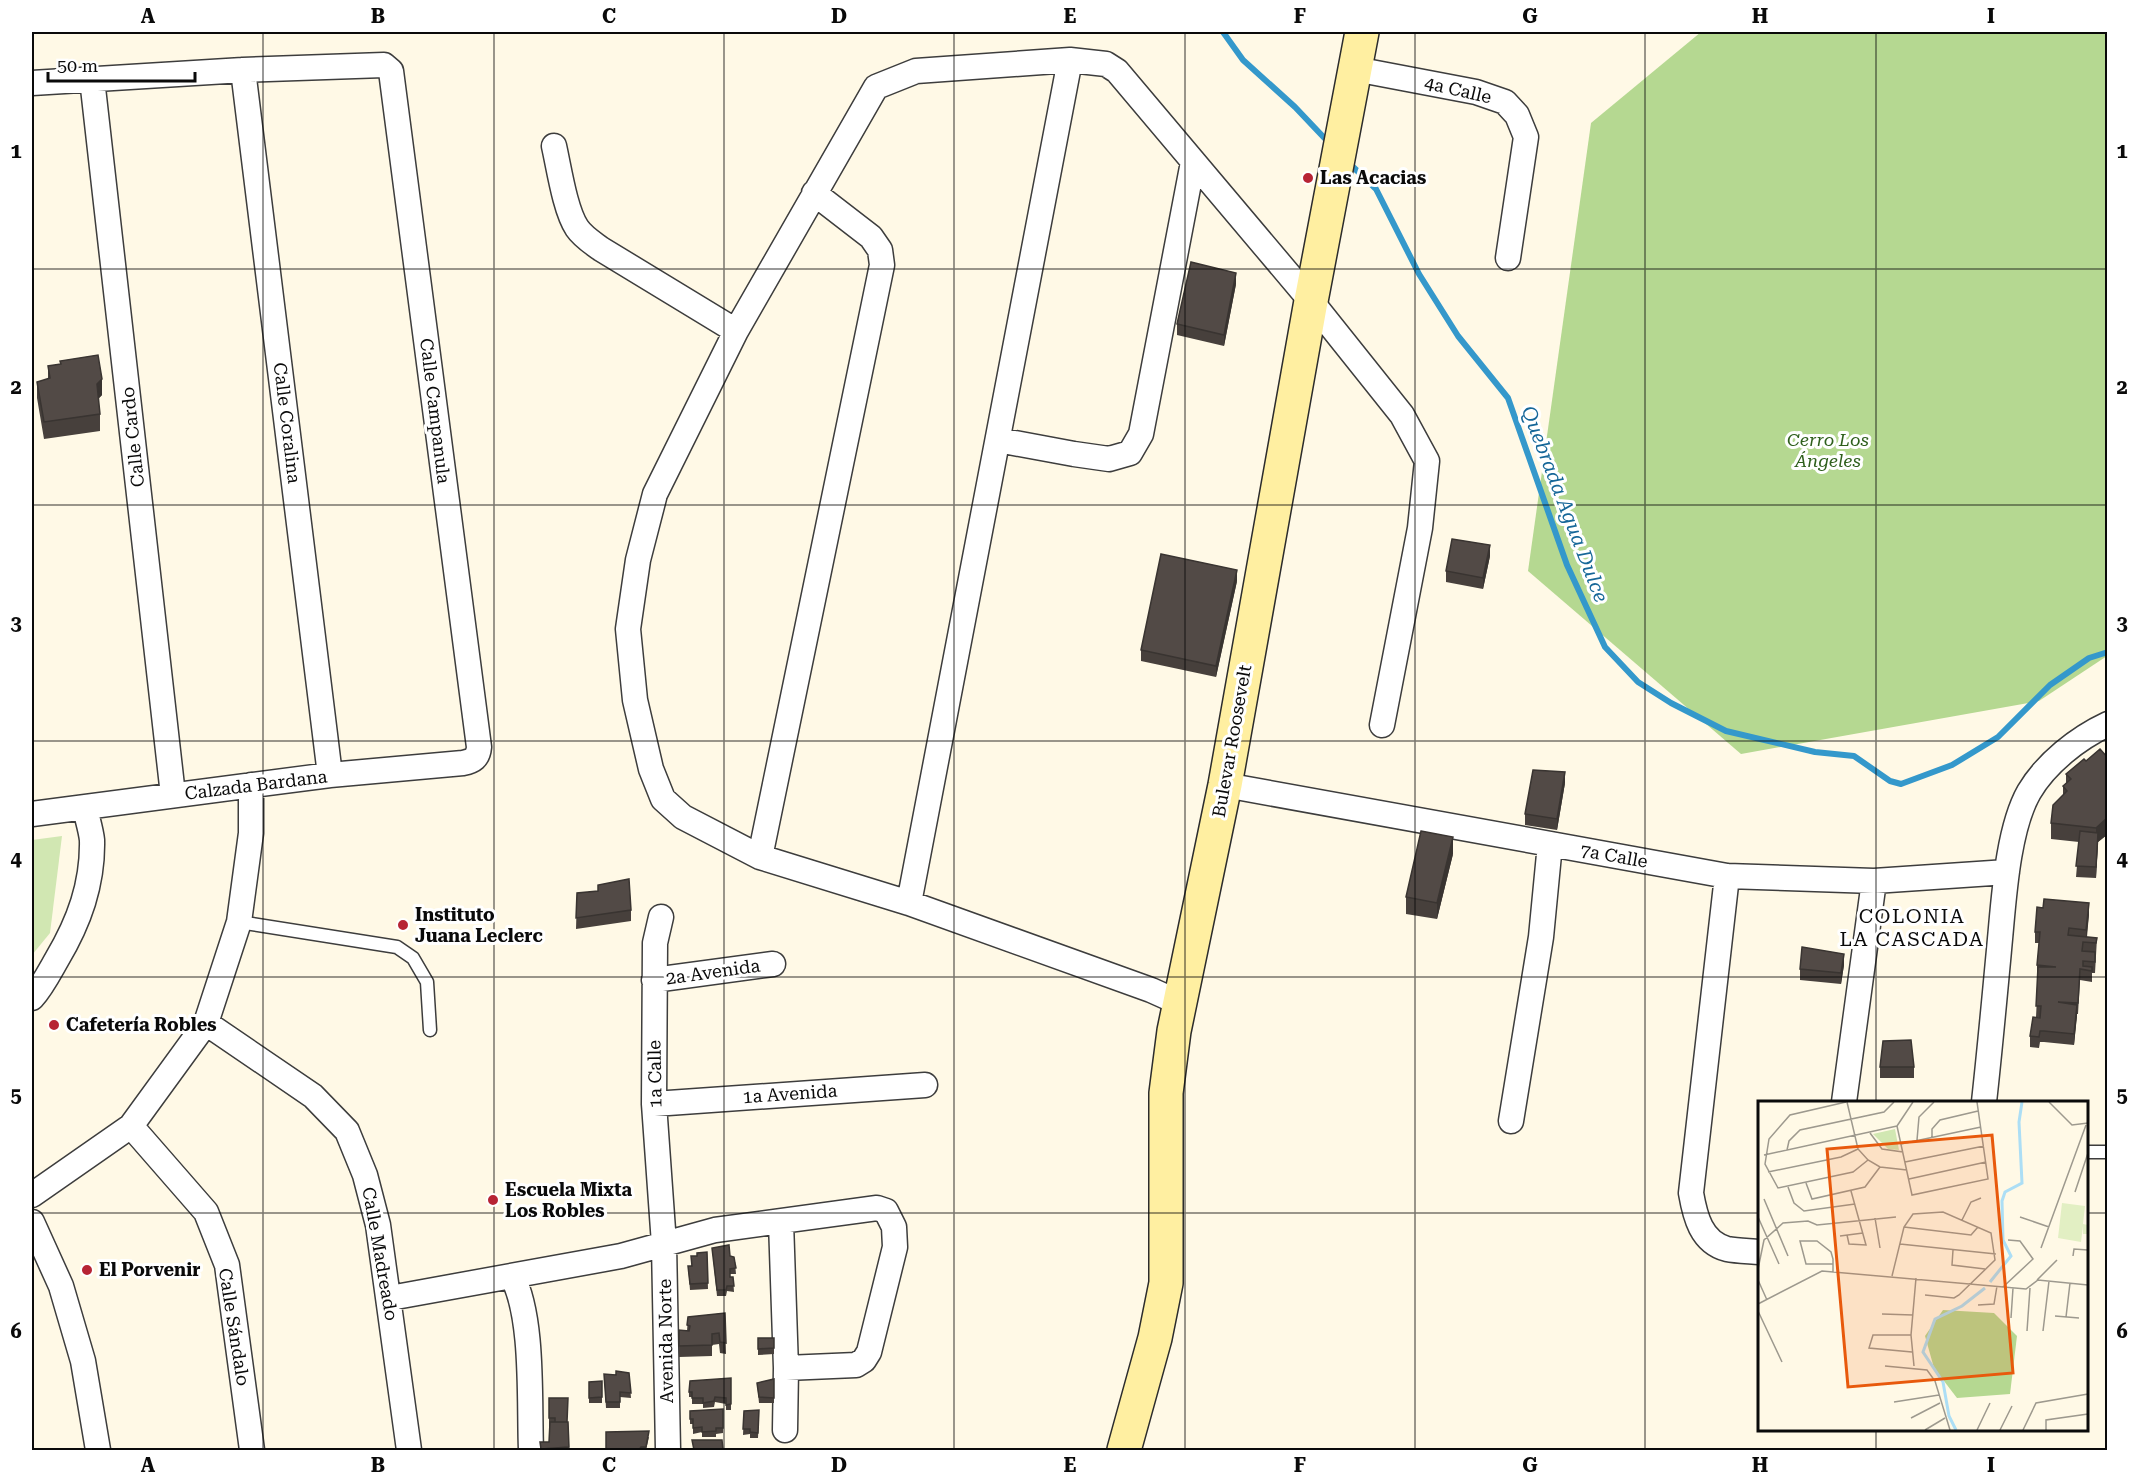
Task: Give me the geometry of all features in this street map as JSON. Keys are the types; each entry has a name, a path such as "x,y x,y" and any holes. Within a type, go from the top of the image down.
{"main road":[{"name":"Bulevar Roosevelt","path":"1124,1450 1155,1338 1166,1283 1166,1093 1180,1003 1225,786 1311,301 1362,32"}],"street":[{"path":"909,903 1070,60"},
{"path":"1180,1003 1151,990 909,903 760,857 683,817 663,799 651,769 635,700 628,629 638,560 655,494 736,332 876,87 916,70 1070,60 1106,64 1117,71 1311,301 1402,415 1427,461 1420,528 1382,725"},
{"name":"Calle Campanula","path":"243,70 384,65 391,71 479,747 478,755"},
{"name":"4a Calle","path":"1355,69 1476,92 1505,102 1517,115 1526,137 1508,258"},
{"path":"32,83 243,70"},
{"name":"Calle Coralina","path":"243,70 330,775"},
{"name":"Calle Cardo","path":"92,80 174,795"},
{"path":"554,146 576,228 602,249 736,332"},
{"path":"998,440 1109,459 1130,453 1141,434 1193,162"},
{"path":"760,857 882,265 880,250 871,237 814,193"},
{"path":"1984,1101 2007,872 2021,808 2030,790 2053,762 2093,731 2108,724"},
{"name":"Calzada Bardana","path":"32,814 251,784 463,763 473,761 478,755"},
{"path":"32,1195 131,1126 206,1023 239,922 251,833 251,784"},
{"name":"7a Calle","path":"1225,786 1727,876 1874,881 2007,872"},
{"path":"32,998 70,937 83,907 90,876 92,838 85,808"},
{"path":"1511,1121 1541,937 1550,844"},
{"path":"1727,876 1691,1193 1695,1216 1705,1236 1725,1248 1758,1252"},
{"path":"1844,1101 1874,881"},
{"name":"1a Calle","path":"661,917 655,943 654,1104 664,1237"},
{"name":"2a Avenida","path":"654,981 773,964"},
{"name":"Calle Madreado","path":"206,1023 314,1096 347,1131 365,1175 378,1225 390,1298 409,1450"},
{"name":"1a Avenida","path":"654,1104 925,1085"},
{"name":"Calle Sándalo","path":"131,1126 206,1212 226,1265 252,1450"},
{"path":"390,1298 621,1256 664,1237 877,1208 886,1210 894,1227 895,1247 869,1352 864,1360 856,1365 786,1368"},
{"path":"32,1222 64,1297 83,1361 98,1450"},
{"path":"780,1222 786,1368 785,1430"},
{"name":"Avenida Norte","path":"664,1237 668,1450"},
{"path":"512,1276 519,1288 523,1305 527,1343 531,1450"}],"lane":[{"path":"239,922 397,947 413,958 427,982 430,1030"},
{"path":"2088,1152 2108,1152"}],"green space":[{"name":"Cerro Los Ángeles","path":"1701,32 2107,32 2107,656 2039,701 1741,754 1528,571 1591,123"},
{"path":"62,836 50,933 32,955 32,840"}],"building":[{"path":"1191,262 1236,273 1224,335 1177,324"},
{"path":"98,355 102,379 97,384 100,414 44,422 37,382 50,378 48,366 61,364 60,361"},
{"path":"1452,539 1490,545 1483,578 1446,571"},
{"path":"1161,554 1237,570 1216,666 1141,650"},
{"path":"2100,749 2108,758 2108,817 2096,828 2051,823 2053,805 2067,791 2063,786 2071,779 2066,774"},
{"path":"1533,770 1565,772 1557,819 1525,814"},
{"path":"1421,831 1453,837 1437,903 1406,897"},
{"path":"2080,831 2098,833 2096,867 2076,866"},
{"path":"629,879 631,910 576,918 577,893 598,891 598,885"},
{"path":"2044,899 2089,903 2086,930 2069,928 2068,935 2097,938 2096,943 2083,942 2082,951 2095,952 2095,962 2083,961 2083,966 2092,967 2092,971 2080,969 2078,1003 2058,1002 2077,1005 2074,1034 2040,1031 2039,1037 2030,1036 2033,1017 2040,1018 2041,1006 2036,1006 2038,967 2056,967 2037,965 2040,932 2035,932 2037,907 2043,908"},
{"path":"1802,947 1844,954 1841,973 1800,969"},
{"path":"1911,1040 1914,1067 1880,1067 1883,1041"},
{"path":"729,1245 730,1256 734,1257 736,1268 730,1269 730,1277 733,1277 734,1286 727,1286 726,1290 717,1290 712,1248"},
{"path":"707,1252 708,1283 690,1284 688,1266 692,1266 691,1256"},
{"path":"725,1313 726,1343 720,1342 719,1333 712,1334 712,1345 679,1346 679,1330 689,1331 688,1317"},
{"path":"758,1338 774,1338 774,1348 758,1349"},
{"path":"616,1371 629,1373 631,1393 620,1392 620,1402 606,1402 604,1374 616,1375"},
{"path":"731,1378 731,1404 726,1405 726,1398 715,1397 714,1401 703,1403 703,1398 692,1398 692,1392 689,1392 690,1381"},
{"path":"774,1379 774,1398 759,1397 757,1383"},
{"path":"602,1381 602,1397 589,1398 589,1382"},
{"path":"549,1398 568,1398 567,1422 555,1422 555,1418 549,1418"},
{"path":"723,1409 723,1428 702,1432 702,1427 693,1428 690,1411"},
{"path":"759,1410 758,1433 750,1432 750,1429 743,1429 744,1411"},
{"path":"550,1422 568,1422 569,1447 541,1449 540,1442 549,1442"},
{"path":"649,1431 646,1447 641,1447 639,1450 606,1450 606,1432"},
{"path":"692,1440 722,1440 723,1450 694,1450"}],"waterway":[{"name":"Quebrada Agua Dulce","path":"1223,32 1243,60 1295,107 1331,145"},
{"name":"Quebrada Agua Dulce","path":"1349,163 1376,189 1419,274 1458,336 1508,398 1567,565 1605,647 1638,682 1671,703 1726,731 1815,752 1854,756 1890,781 1901,784 1952,765 1998,737 2050,685 2089,658 2108,652"}],"place":[{"name":"Las Acacias","path":"1308,178"},
{"name":"Instituto Juana Leclerc","path":"403,925"},
{"name":"Cafetería Robles","path":"54,1025"},
{"name":"Escuela Mixta Los Robles","path":"493,1200"},
{"name":"El Porvenir","path":"87,1270"}],"district":[{"name":"COLONIA LA CASCADA","path":"1912,928"}]}
